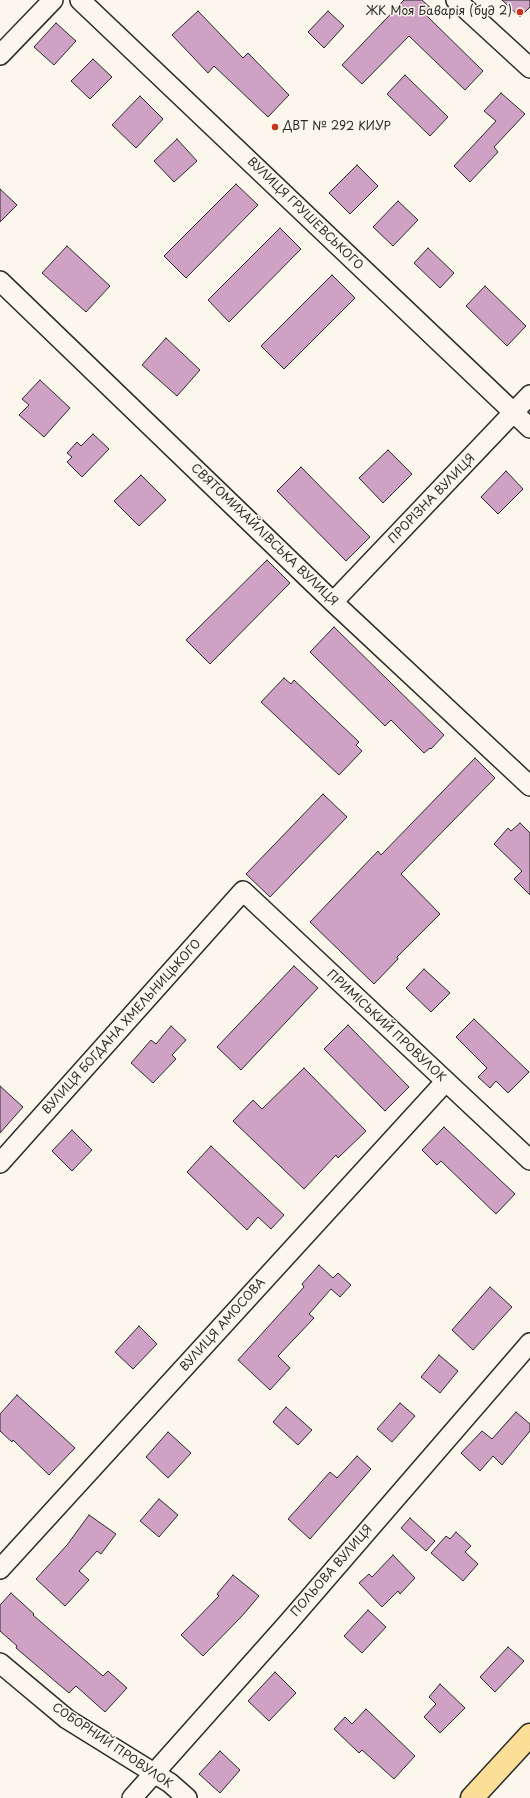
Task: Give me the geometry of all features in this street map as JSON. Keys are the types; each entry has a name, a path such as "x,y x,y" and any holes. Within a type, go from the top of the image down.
{"main road":[{"path":"472,1798 530,1735"}],"street":[{"path":"0,55 53,0"},
{"name":"ВУЛИЦЯ ГРУШЕВСЬКОГО","path":"80,0 530,428"},
{"path":"456,0 530,68"},
{"name":"СВЯТОМИХАЙЛІВСЬКА ВУЛИЦЯ","path":"0,281 334,602 530,786"},
{"name":"ПРОРІЗНА ВУЛИЦЯ","path":"334,602 530,395"},
{"name":"ПРИМІСЬКИЙ ПРОВУЛОК","path":"243,891 530,1160"},
{"name":"ВУЛИЦЯ БОГДАНА ХМЕЛЬНИЦЬКОГО","path":"0,1163 243,891"},
{"name":"ВУЛИЦЯ АМОСОВА","path":"0,1569 446,1081"},
{"name":"ПОЛЬОВА ВУЛИЦЯ","path":"132,1798 530,1343"},
{"name":"СОБОРНИЙ ПРОВУЛОК","path":"0,1663 68,1719 170,1783 187,1798"}],"building":[{"path":"404,0 422,0 433,10 427,16 483,71 465,90 409,36 362,84 342,65"},
{"name":"ЖК Моя Баварія (буд 2)","path":"502,0 530,0 530,7 520,17"},
{"path":"198,11 243,58 248,53 289,95 268,117 214,66 208,73 172,35"},
{"path":"328,11 344,26 324,48 308,32"},
{"path":"56,23 76,41 54,65 34,47"},
{"path":"93,59 112,77 90,99 71,81"},
{"path":"405,75 448,117 430,136 387,94"},
{"path":"501,93 525,114 494,147 498,152 470,182 454,166 496,121 484,111"},
{"path":"140,96 163,119 136,148 112,125"},
{"path":"177,139 197,161 174,182 154,161"},
{"path":"357,165 378,186 350,214 329,193"},
{"path":"236,184 258,205 186,278 164,256"},
{"path":"0,189 17,205 0,222"},
{"path":"398,201 418,220 393,246 373,227"},
{"path":"280,228 301,249 229,322 208,300"},
{"path":"67,246 110,286 86,312 42,273"},
{"path":"428,248 454,273 440,288 414,263"},
{"path":"332,275 355,298 284,369 261,346"},
{"path":"485,286 526,326 507,346 466,306"},
{"path":"166,338 200,370 177,396 142,365"},
{"path":"40,380 70,408 44,437 19,415 29,405 22,399"},
{"path":"93,434 109,449 82,477 67,462 72,457 67,453 77,442 81,446"},
{"path":"388,450 412,474 383,503 359,478"},
{"path":"301,467 370,537 346,561 277,491"},
{"path":"506,471 523,489 498,514 481,497"},
{"path":"141,475 166,500 139,526 114,501"},
{"path":"267,560 290,583 210,664 186,640"},
{"path":"334,627 444,735 431,749 430,748 424,753 391,720 385,726 310,652"},
{"path":"284,678 291,684 294,680 359,742 356,745 362,751 339,775 261,702"},
{"path":"475,758 495,778 401,874 440,914 397,957 398,959 374,984 310,922 378,851 381,855"},
{"path":"323,794 347,817 270,897 246,874"},
{"path":"520,823 530,833 530,895 514,879 522,871 494,844 508,828 511,831"},
{"path":"294,966 318,988 241,1070 217,1047"},
{"path":"424,969 450,993 431,1012 406,988"},
{"path":"474,1019 529,1072 508,1093 496,1081 490,1088 478,1077 487,1068 456,1037"},
{"path":"348,1025 409,1087 385,1111 324,1049"},
{"path":"171,1026 186,1040 172,1055 176,1059 153,1083 131,1063 151,1040 156,1044"},
{"path":"304,1068 366,1131 338,1158 336,1155 304,1189 233,1121 253,1100 262,1109"},
{"path":"0,1086 23,1107 0,1133"},
{"path":"444,1127 515,1194 496,1214 441,1161 437,1165 422,1150"},
{"path":"72,1130 92,1150 72,1171 52,1151"},
{"path":"211,1146 284,1215 271,1229 258,1217 247,1230 187,1172"},
{"path":"319,1265 333,1278 338,1273 351,1285 340,1297 331,1289 309,1314 314,1318 278,1356 290,1368 270,1390 238,1360 304,1287 302,1284"},
{"path":"490,1287 512,1307 473,1350 452,1330"},
{"path":"139,1326 157,1344 133,1369 115,1352"},
{"path":"439,1355 458,1371 440,1393 421,1377"},
{"path":"17,1395 75,1448 49,1475 13,1440 12,1442 0,1431 0,1414"},
{"path":"400,1403 415,1416 392,1442 377,1429"},
{"path":"286,1407 312,1430 298,1445 273,1422"},
{"path":"516,1412 530,1424 530,1431 502,1465 493,1456 480,1471 461,1453 482,1431 492,1439"},
{"path":"168,1432 191,1453 168,1478 146,1457"},
{"path":"357,1456 371,1469 310,1539 288,1519 330,1472 337,1478"},
{"path":"159,1499 178,1515 159,1537 140,1521"},
{"path":"89,1515 116,1534 101,1554 97,1551 79,1571 89,1580 65,1606 36,1579 67,1545"},
{"path":"410,1518 435,1541 426,1551 401,1528"},
{"path":"456,1532 471,1546 465,1552 478,1564 463,1581 431,1553 446,1536 450,1539"},
{"path":"393,1555 415,1578 400,1594 398,1591 382,1607 359,1583 369,1574 372,1577"},
{"path":"233,1575 259,1596 242,1616 203,1656 181,1635 219,1596 217,1594"},
{"path":"11,1593 34,1614 33,1615 103,1676 108,1671 127,1688 105,1712 76,1686 69,1693 16,1648 17,1646 0,1631 0,1605"},
{"path":"368,1610 386,1627 362,1653 344,1636"},
{"path":"508,1647 524,1661 495,1692 480,1677"},
{"path":"275,1672 296,1693 269,1721 248,1701"},
{"path":"440,1684 465,1708 440,1733 424,1717 436,1704 429,1697"},
{"path":"366,1709 415,1756 394,1779 362,1750 359,1753 334,1729 345,1717 352,1724"},
{"path":"220,1751 240,1770 220,1793 199,1774"}],"place":[{"name":"ЖК Моя Баварія (буд 2)","path":"520,12"},
{"name":"ДВТ № 292 КИУР","path":"275,127"}]}
